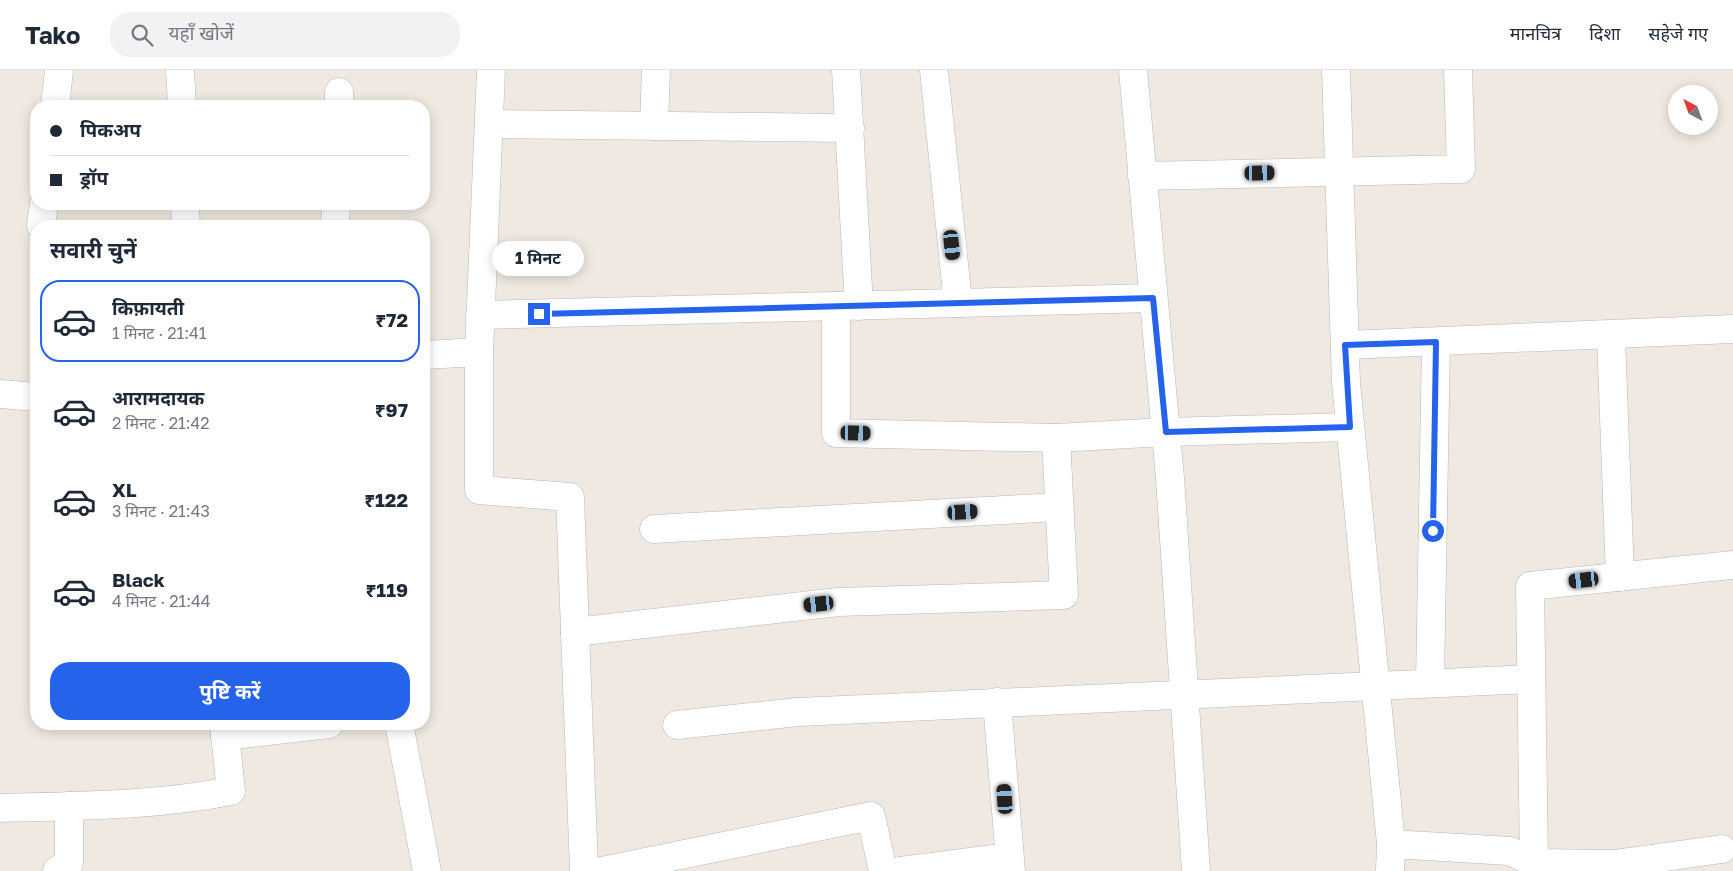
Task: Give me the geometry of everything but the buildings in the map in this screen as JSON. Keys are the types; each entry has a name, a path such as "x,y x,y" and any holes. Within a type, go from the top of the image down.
{"street":[{"path":"56,100 59,70"},
{"path":"180,70 182,100"},
{"path":"491,70 480,315 478,490 570,497 584,871"},
{"path":"654,126 656,70"},
{"path":"846,70 850,128 848,306 836,433 1056,438 1166,432 1350,427"},
{"path":"934,70 958,303"},
{"path":"1132,70 1166,432 1196,871"},
{"path":"1336,70 1345,345 1350,427 1390,844 1390,871"},
{"path":"1142,176 1461,169 1458,70"},
{"path":"489,124 850,128"},
{"path":"480,315 1153,298"},
{"path":"1345,345 1611,336 1733,329"},
{"path":"1611,336 1620,577"},
{"path":"1430,682 1436,342"},
{"path":"430,355 479,352"},
{"path":"0,394 30,396"},
{"path":"575,632 838,602 1064,595 1056,438"},
{"path":"654,529 1059,506"},
{"path":"1534,863 1530,586 1733,565"},
{"path":"677,725 798,712 1184,693 1531,679"},
{"path":"900,871 1010,864 997,702"},
{"path":"0,808 190,799 231,791 225,730"},
{"path":"400,730 427,871"},
{"path":"57,871 69,863 70,806"},
{"path":"602,871 871,816 883,871"},
{"path":"1390,844 1510,851 1534,863 1615,868 1722,849"}],"route":[{"path":"539,314 1153,298 1166,432 1350,427 1345,345 1436,342 1433,531"}]}
